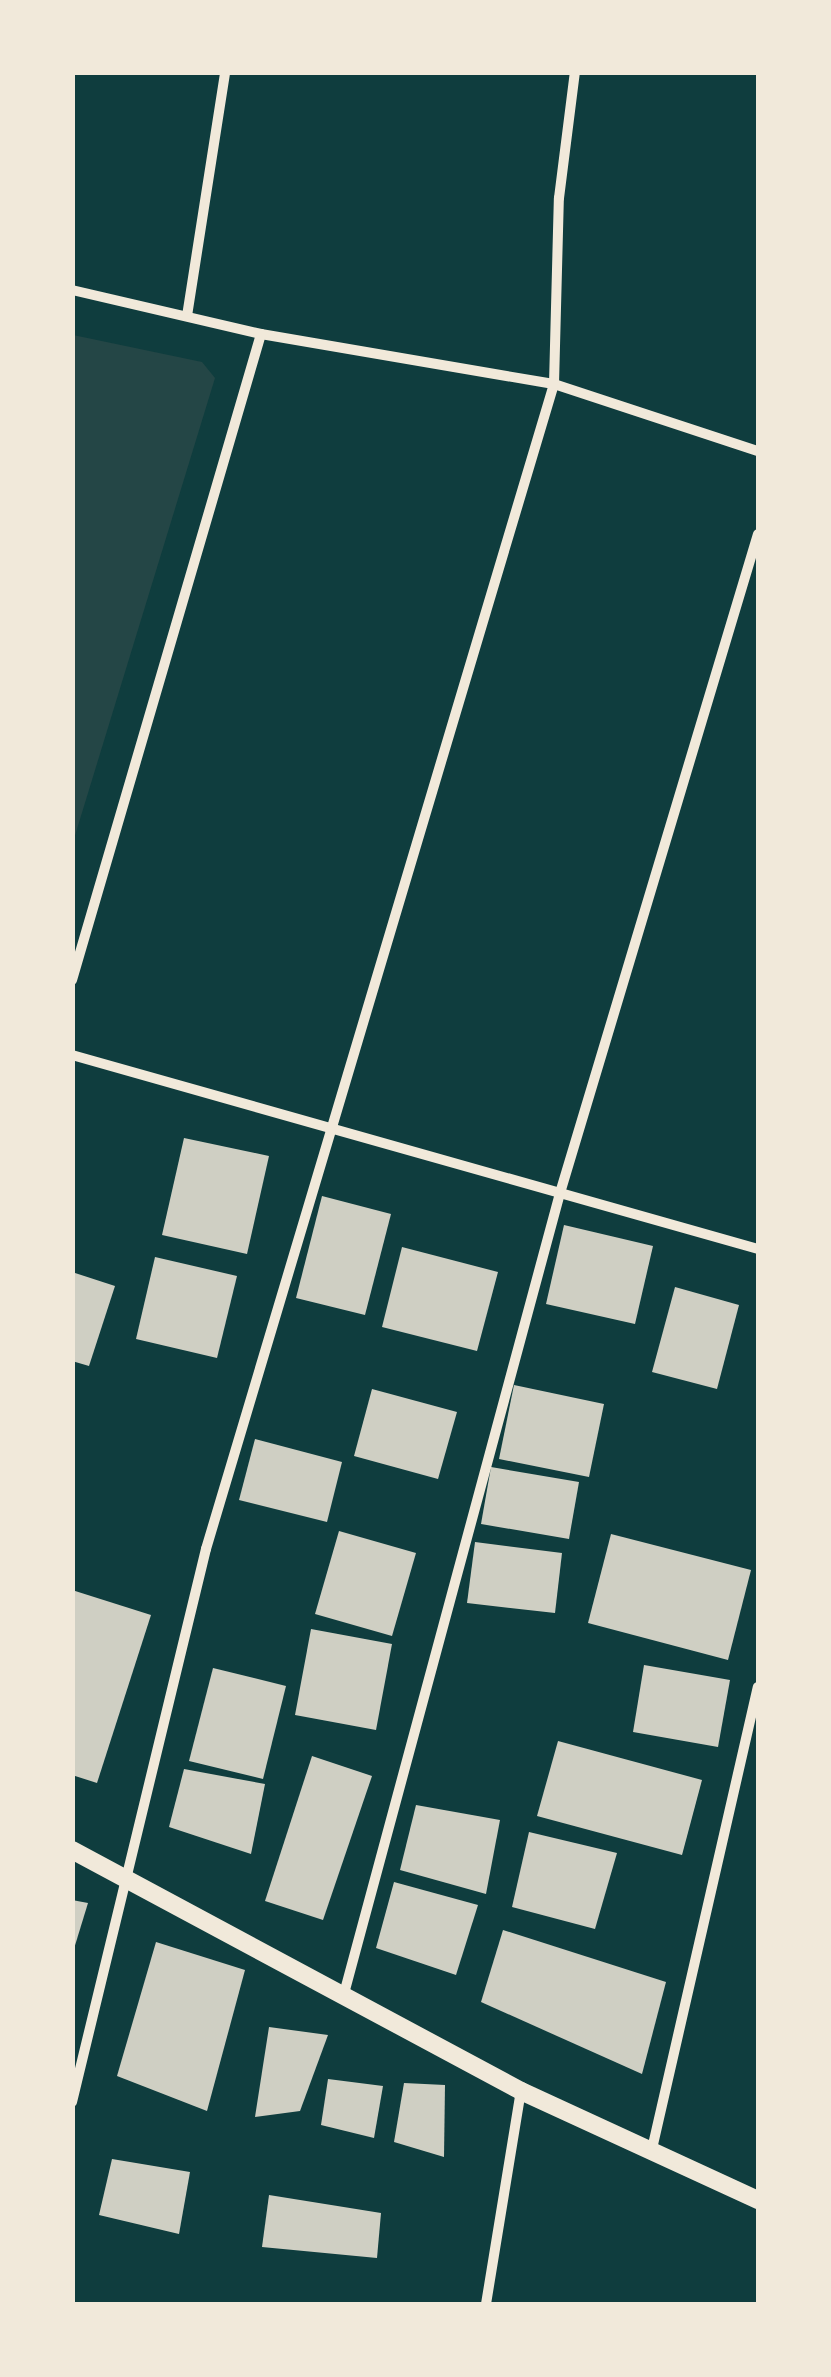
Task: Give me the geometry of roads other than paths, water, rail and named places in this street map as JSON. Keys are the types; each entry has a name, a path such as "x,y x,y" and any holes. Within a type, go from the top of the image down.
{"street":[{"path":"187,316 225,72"},
{"path":"72,2102 123,1876 206,1549 554,384 558,198 575,72"},
{"path":"72,290 261,334 554,384 758,451"},
{"path":"72,980 261,334"},
{"path":"345,1990 560,1193 758,534"},
{"path":"72,1055 758,1248"},
{"path":"652,2149 758,1687"},
{"path":"72,1850 345,1990 521,2090 758,2200"},
{"path":"486,2304 521,2090"}]}
